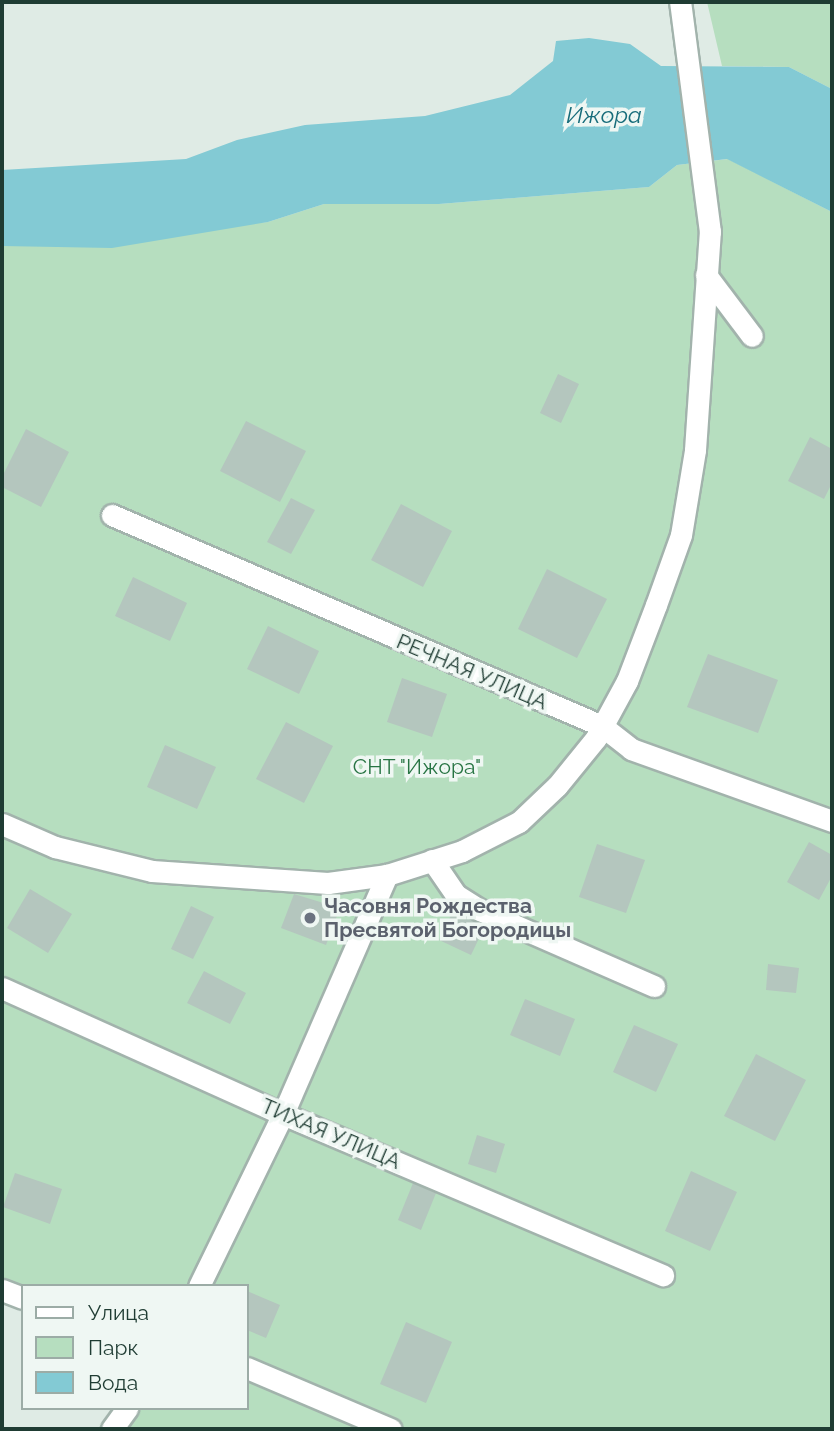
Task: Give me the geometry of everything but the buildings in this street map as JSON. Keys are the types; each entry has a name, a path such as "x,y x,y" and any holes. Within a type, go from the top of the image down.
{"street":[{"path":"2,824 55,847 152,870 328,883 387,875 432,860 519,822 556,786 602,726 627,681 681,535 695,450 710,232 705,176 680,2"},
{"path":"706,275 752,336"},
{"name":"РЕЧНАЯ УЛИЦА","path":"112,515 602,726 631,749 832,821"},
{"path":"432,860 456,895 480,910 654,986"},
{"path":"201,1284 283,1114 387,875"},
{"name":"ТИХАЯ УЛИЦА","path":"2,988 283,1114 663,1275"},
{"path":"2,1290 21,1297"},
{"path":"248,1368 391,1429"},
{"path":"112,1429 126,1410"}],"green space":[{"path":"707,2 832,2 832,89 789,67 722,66"},
{"name":"СНТ \"Ижора\"","path":"728,159 832,212 832,1429 112,1429 126,1410 248,1410 248,1284 21,1284 21,1297 2,1290 2,246 268,222 324,204 439,204 649,187 677,165"}],"water":[{"name":"Ижора","path":"589,38 630,44 661,66 789,67 832,89 832,212 727,159 677,165 649,187 439,204 324,204 268,222 112,248 2,246 2,170 186,159 237,140 305,125 425,116 510,95 553,61 556,41"}],"place":[{"name":"Часовня Рождества Пресвятой Богородицы","path":"310,918"}]}
